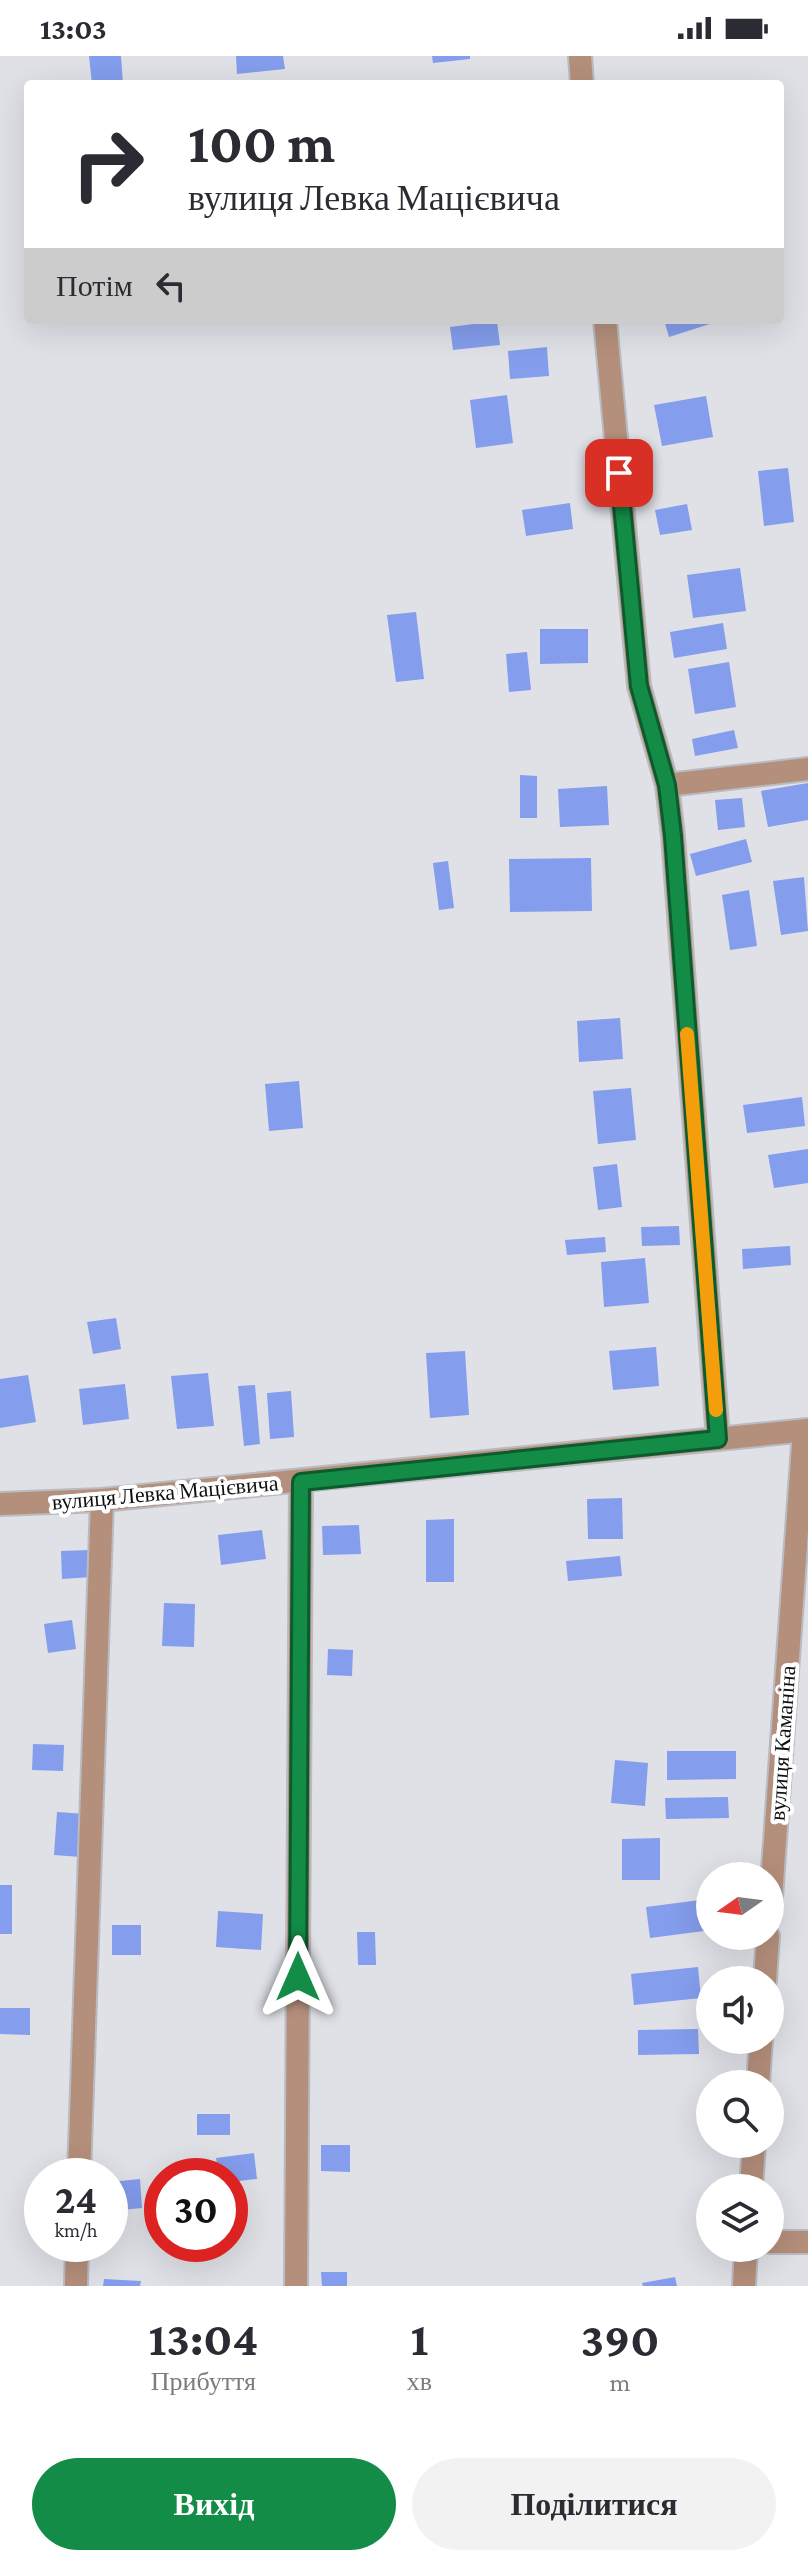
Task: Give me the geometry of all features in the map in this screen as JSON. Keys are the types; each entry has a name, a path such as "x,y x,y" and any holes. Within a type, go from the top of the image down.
{"street":[{"path":"580,56 582,80"},
{"path":"605,324 639,686 667,785 718,1439"},
{"path":"667,785 808,769"},
{"name":"вулиця Левка Мацієвича","path":"0,1504 102,1500 301,1482 806,1430"},
{"name":"вулиця Каманіна","path":"774,1862 806,1430"},
{"path":"296,2286 301,1482"},
{"path":"80,2158 102,1500"},
{"path":"784,2242 808,2242"},
{"path":"76,2286 77,2262"},
{"path":"744,2286 745,2262"}],"building":[{"path":"89,56 121,56 123,80 92,80"},
{"path":"236,56 283,56 285,69 237,74"},
{"path":"432,56 470,56 470,59 433,63"},
{"path":"497,324 500,345 453,350 450,327"},
{"path":"665,324 710,324 669,337"},
{"path":"547,347 549,376 510,379 508,351"},
{"path":"507,395 513,443 476,448 470,400"},
{"path":"706,396 713,437 662,446 654,405"},
{"path":"788,468 794,522 764,526 758,471"},
{"path":"570,503 573,529 526,536 522,510"},
{"path":"687,504 692,530 660,535 655,510"},
{"path":"740,568 746,611 693,618 687,575"},
{"path":"416,612 424,679 396,682 387,615"},
{"path":"723,623 727,649 674,658 670,632"},
{"path":"540,629 588,629 588,663 540,664"},
{"path":"527,652 531,690 509,692 506,654"},
{"path":"729,662 736,707 695,714 688,669"},
{"path":"734,730 738,748 695,756 692,739"},
{"path":"520,775 537,776 537,818 520,818"},
{"path":"808,783 808,820 768,827 761,791"},
{"path":"607,786 609,825 560,827 558,789"},
{"path":"742,798 745,827 718,830 715,800"},
{"path":"746,839 752,862 696,876 690,854"},
{"path":"591,858 592,911 510,912 509,859"},
{"path":"448,861 454,908 439,910 433,863"},
{"path":"804,877 808,931 781,935 773,881"},
{"path":"749,890 757,946 730,950 722,895"},
{"path":"620,1018 623,1059 579,1062 577,1021"},
{"path":"299,1081 303,1128 269,1131 265,1084"},
{"path":"631,1088 636,1140 598,1144 593,1091"},
{"path":"802,1097 805,1126 747,1133 743,1105"},
{"path":"808,1149 808,1183 774,1188 768,1155"},
{"path":"617,1164 622,1207 598,1210 593,1167"},
{"path":"679,1226 680,1245 642,1246 641,1227"},
{"path":"605,1237 606,1252 567,1255 565,1240"},
{"path":"790,1246 791,1265 743,1269 742,1249"},
{"path":"645,1258 649,1303 604,1307 601,1262"},
{"path":"116,1318 121,1349 93,1354 87,1322"},
{"path":"656,1347 659,1386 613,1390 609,1351"},
{"path":"465,1351 469,1415 430,1418 426,1353"},
{"path":"208,1373 214,1426 177,1429 171,1376"},
{"path":"28,1375 36,1422 0,1428 0,1379"},
{"path":"125,1384 129,1419 83,1425 79,1389"},
{"path":"255,1385 260,1444 244,1446 238,1386"},
{"path":"291,1391 294,1437 270,1439 267,1393"},
{"path":"622,1498 623,1539 588,1539 587,1499"},
{"path":"454,1519 454,1582 426,1582 426,1520"},
{"path":"359,1525 361,1554 323,1555 322,1526"},
{"path":"262,1530 266,1559 221,1565 218,1535"},
{"path":"90,1550 92,1577 62,1579 61,1551"},
{"path":"620,1556 622,1576 568,1581 566,1561"},
{"path":"164,1603 195,1604 194,1647 162,1646"},
{"path":"72,1620 76,1649 48,1653 44,1624"},
{"path":"328,1649 353,1650 352,1676 327,1675"},
{"path":"33,1744 64,1745 63,1771 32,1770"},
{"path":"667,1751 736,1751 736,1779 667,1780"},
{"path":"615,1760 648,1763 645,1806 611,1803"},
{"path":"728,1797 729,1818 666,1819 665,1798"},
{"path":"57,1812 85,1814 81,1857 54,1855"},
{"path":"660,1838 660,1880 622,1880 622,1839"},
{"path":"0,1885 12,1885 12,1934 0,1934"},
{"path":"696,1901 696,1932 650,1938 646,1907"},
{"path":"218,1911 263,1914 261,1950 216,1947"},
{"path":"112,1925 141,1925 141,1955 112,1955"},
{"path":"357,1932 375,1932 376,1965 358,1965"},
{"path":"696,1967 696,1999 634,2005 631,1974"},
{"path":"0,2008 30,2008 30,2035 0,2034"},
{"path":"696,2029 696,2054 699,2054 638,2055 638,2030"},
{"path":"197,2114 230,2114 230,2135 197,2135"},
{"path":"321,2145 350,2145 350,2172 321,2171"},
{"path":"254,2153 257,2179 248,2180 248,2158 216,2158"},
{"path":"140,2179 142,2208 128,2209 128,2180"},
{"path":"321,2272 347,2272 347,2286 322,2286"},
{"path":"675,2277 677,2286 643,2286 642,2283"},
{"path":"104,2279 141,2281 140,2286 103,2286"}],"slow traffic":[{"path":"687,1034 716,1410"}],"route":[{"path":"298,1977 301,1482 718,1439 673,836 667,785 639,686 619,473"}]}
